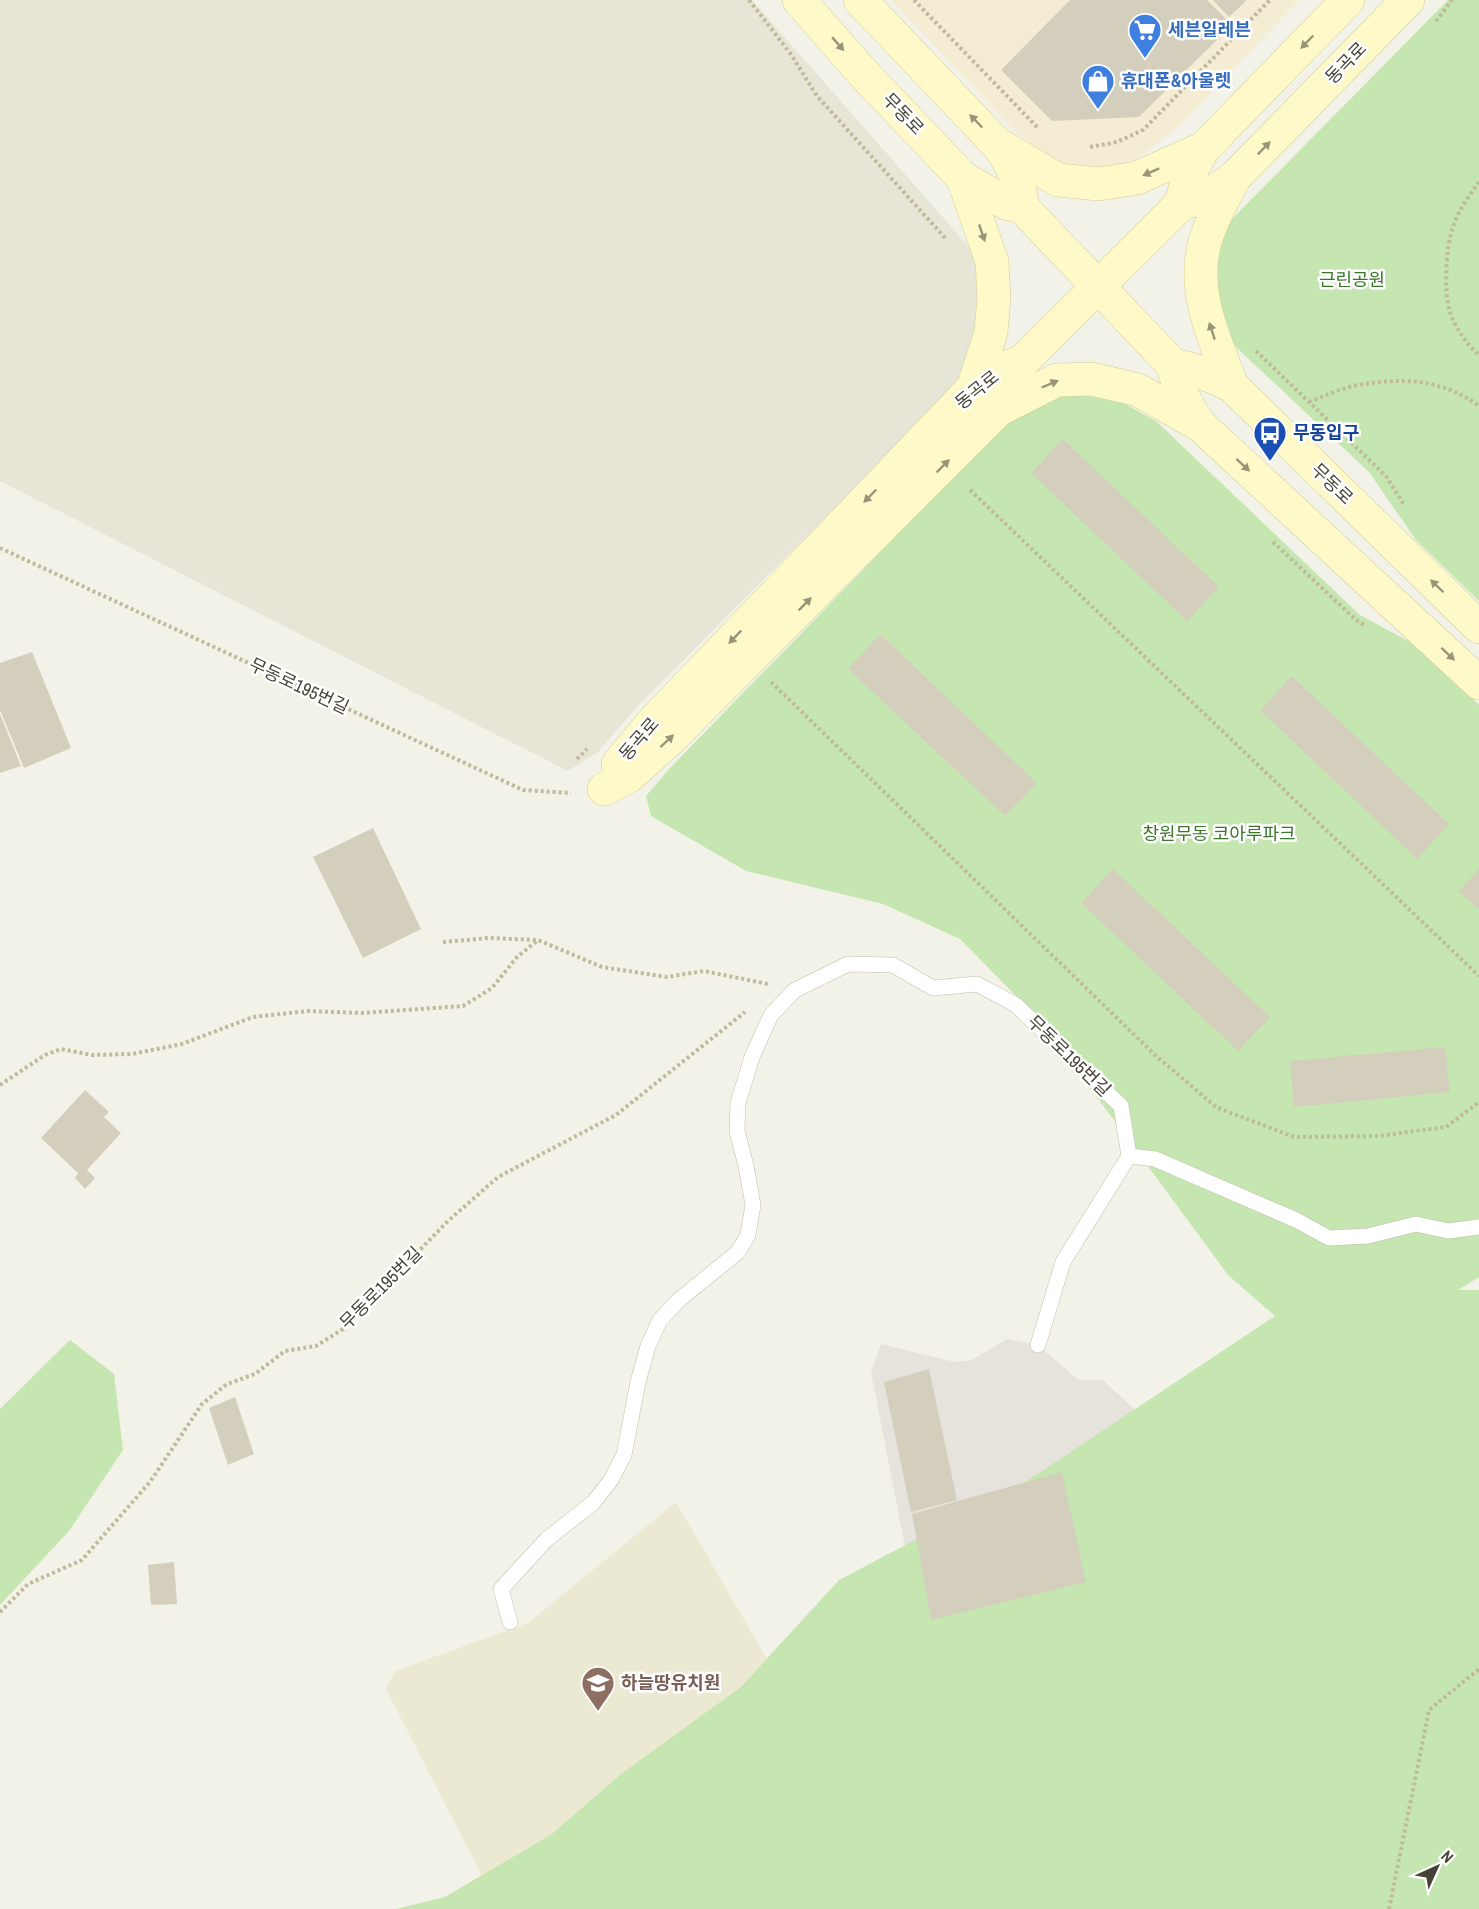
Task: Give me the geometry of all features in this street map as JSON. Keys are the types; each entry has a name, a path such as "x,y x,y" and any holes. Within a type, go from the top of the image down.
{"main road":[{"name":"무동로","path":"799,0 863,73 963,178 1006,203 1022,207 1173,365 1214,376 1232,386 1479,627"},
{"path":"860,0 998,144 1011,163 1018,180 1022,207"},
{"path":"1022,362 1182,202 1191,169 1204,148 1348,0"},
{"name":"동곡로","path":"1182,202 1196,201 1234,178 1408,0"},
{"path":"998,144 1058,180 1099,184 1137,178 1204,148"},
{"path":"963,178 992,262 994,298 991,332 973,388"},
{"path":"1232,386 1202,298 1201,266 1205,241 1234,178"},
{"name":"동곡로","path":"604,789 617,764 652,723 973,388 1004,368 1022,362"},
{"name":"동곡로","path":"604,789 629,776 750,660 998,410 1022,362"},
{"path":"1173,365 1178,386 1188,408 1200,425 1479,683"},
{"path":"998,410 1057,380 1092,379 1138,390 1200,425"}],"lane":[{"name":"무동로195번길","path":"510,1622 501,1589 547,1539 593,1503 611,1480 624,1455 638,1382 648,1346 660,1320 680,1299 738,1252 748,1235 753,1205 737,1131 738,1103 752,1057 771,1015 795,990 848,964 893,966 933,988 977,984 1016,1005 1121,1106 1129,1156"},
{"path":"1038,1345 1063,1262 1129,1156 1155,1159 1296,1220 1329,1238 1368,1236 1416,1224 1449,1230 1479,1227"}],"path":[{"path":"749,0 790,53 817,96 952,245"},
{"path":"914,0 1038,128"},
{"path":"1083,147 1118,142 1143,130 1270,0"},
{"path":"1431,27 1452,0"},
{"path":"1479,182 1465,202 1452,230 1448,256 1448,288 1449,308 1456,325 1470,347 1479,355"},
{"path":"1249,345 1386,476 1408,512"},
{"path":"1309,402 1356,385 1415,381 1441,385 1479,406"},
{"path":"970,490 1479,976"},
{"path":"1270,539 1365,626"},
{"name":"무동로195번길","path":"0,548 523,790 567,793 604,789"},
{"path":"750,660 1155,1055 1216,1107 1294,1137 1378,1136 1446,1127 1479,1102"},
{"path":"577,759 594,742"},
{"path":"443,942 489,938 540,940 602,967 666,977 704,971 795,990"},
{"path":"0,1085 45,1055 61,1049 92,1055 132,1054 182,1044 253,1017 308,1011 362,1013 463,1006 492,988 517,957 540,940"},
{"name":"무동로195번길","path":"0,1612 28,1584 82,1560 150,1482 202,1404 227,1384 255,1374 285,1351 316,1346 343,1329 448,1221 498,1177 616,1115 745,1012 795,990"},
{"path":"1389,1909 1429,1710 1479,1669"}],"shaded area":[{"path":"0,0 752,0 976,255 988,309 974,365 635,709 599,751 568,771 0,481"},
{"path":"891,0 1299,0 1179,126 1139,158 1093,171 1053,161 1017,133"},
{"path":"1007,1339 1038,1345 1079,1380 1103,1380 1146,1420 922,1634 871,1372 881,1344 955,1362 972,1360"},
{"name":"하늘땅유치원","path":"676,1502 811,1735 499,1909 386,1689 395,1671 528,1623"}],"green space":[{"name":"근린공원","path":"1448,0 1479,0 1479,601 1416,540 1369,472 1222,334 1211,253 1229,222"},
{"name":"창원무동 코아루파크","path":"1061,394 1116,399 1156,421 1360,615 1423,649 1479,705 1479,1277 1458,1290 1479,1290 1479,1909 396,1909 445,1897 552,1834 621,1774 741,1687 839,1580 1027,1481 1275,1316 1228,1275 1032,1012 960,939 883,904 746,871 651,816 646,796 670,768 1020,409"},
{"path":"70,1340 114,1374 123,1450 69,1531 0,1605 0,1409"}],"building":[{"path":"1070,0 1207,0 1232,25 1139,117 1052,121 1001,70"},
{"path":"1213,0 1247,0 1229,17"},
{"path":"1063,439 1219,587 1187,621 1031,473"},
{"path":"880,634 1037,783 1005,816 848,669"},
{"path":"32,652 71,748 24,768 0,710 0,663"},
{"path":"1292,676 1449,824 1417,859 1260,710"},
{"path":"0,714 21,766 0,773"},
{"path":"373,828 421,929 363,958 313,857"},
{"path":"1113,869 1270,1017 1238,1051 1081,903"},
{"path":"1479,869 1479,910 1459,891"},
{"path":"1445,1047 1450,1092 1294,1107 1290,1061"},
{"path":"85,1090 109,1112 104,1117 121,1133 87,1170 95,1178 85,1189 75,1178 78,1173 41,1138"},
{"path":"929,1369 957,1500 911,1512 884,1382"},
{"path":"235,1397 254,1454 228,1465 209,1408"},
{"path":"1062,1472 1086,1582 931,1620 912,1514"},
{"path":"174,1562 177,1604 151,1605 148,1565"}],"place":[{"name":"세븐일레븐","path":"1145,59"},
{"name":"휴대폰&아울렛","path":"1098,110"},
{"name":"무동입구","path":"1270,462"},
{"name":"하늘땅유치원","path":"598,1712"}]}
